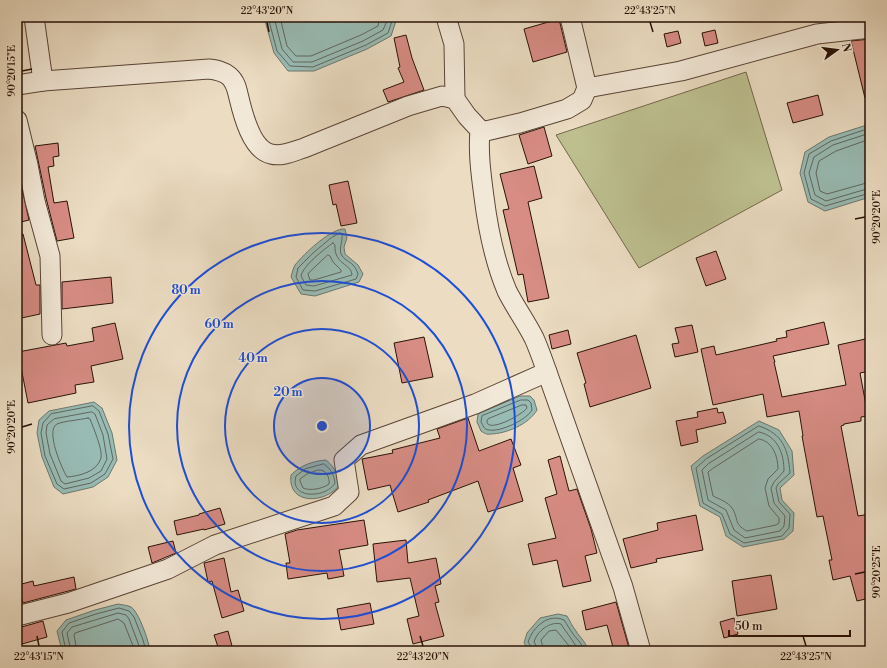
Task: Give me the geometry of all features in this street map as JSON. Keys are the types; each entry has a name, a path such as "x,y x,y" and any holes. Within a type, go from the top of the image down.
{"street":[{"path":"34,17 43,81"},
{"path":"446,17 454,44 455,99 467,116 480,130 486,131 567,109 582,100 587,88 570,17"},
{"path":"587,88 681,71 816,34 870,28"},
{"path":"17,85 43,81 209,69 220,71 230,77 237,87 251,136 261,149 272,154 287,154 408,106 442,96 455,99"},
{"path":"17,120 35,201 50,256 52,335"},
{"path":"480,130 478,148 483,192 489,234 496,261 507,290 534,338 547,372 623,588 641,651"},
{"path":"17,616 68,602 168,569 215,545 334,506 349,492 344,460 361,445 475,404 547,372"}],"green space":[{"path":"746,72 782,190 639,268 556,135"}],"water":[{"path":"264,17 395,17 396,21 391,36 367,49 314,71 288,71 274,53"},
{"path":"870,124 870,197 825,211 808,202 800,173 805,152 829,137"},
{"path":"342,229 345,229 347,238 344,247 345,254 358,265 363,274 359,282 315,296 301,294 291,277 295,265 310,249 323,239"},
{"path":"520,396 530,396 534,400 537,410 529,420 510,430 496,434 488,434 481,431 477,422 478,414"},
{"path":"94,402 102,408 112,433 117,460 108,477 93,487 63,494 54,487 42,457 37,433 39,420 49,411"},
{"path":"759,421 779,430 792,451 794,475 780,488 782,500 794,513 793,531 784,539 743,547 726,536 720,517 700,506 691,466 703,456"},
{"path":"326,460 334,468 340,484 334,491 318,498 309,499 301,497 295,492 291,485 291,475 307,464"},
{"path":"118,604 129,606 134,610 143,628 150,651 62,651 57,631 66,620"},
{"path":"558,614 567,616 585,643 587,651 530,651 524,643 527,633 540,618"}],"building":[{"path":"559,19 567,52 533,62 524,29"},
{"path":"715,30 718,43 705,46 702,33"},
{"path":"678,31 681,43 667,47 664,34"},
{"path":"406,35 412,58 424,90 388,102 383,90 404,82 398,68 400,67 394,38"},
{"path":"870,39 870,98 865,98 851,41"},
{"path":"818,95 823,115 793,123 787,103"},
{"path":"544,127 552,156 528,164 519,135"},
{"path":"58,143 59,156 53,157 54,166 48,167 54,203 67,201 74,238 57,241 35,146"},
{"path":"534,166 542,198 528,202 549,298 528,302 523,274 518,275 503,210 509,209 500,174"},
{"path":"17,175 19,175 29,220 21,222 17,207"},
{"path":"348,181 357,223 341,226 336,204 333,205 329,185"},
{"path":"23,234 36,285 40,285 40,314 17,319 17,235"},
{"path":"716,251 726,279 706,286 696,258"},
{"path":"111,277 113,303 62,309 62,282"},
{"path":"824,322 829,344 773,356 782,397 846,385 838,345 870,338 870,371 860,373 868,416 861,417 861,421 844,424 841,426 858,516 870,514 870,598 857,601 850,576 833,580 829,560 832,560 823,516 817,517 802,436 799,411 767,417 763,394 713,405 701,349 714,346 716,355 777,341 776,339 787,337 786,331"},
{"path":"115,323 123,359 91,366 94,382 75,385 76,393 28,403 18,352 66,343 67,346 94,341 92,328"},
{"path":"692,325 698,352 675,357 672,344 679,343 675,328"},
{"path":"568,330 571,344 552,349 549,335"},
{"path":"636,335 651,388 590,407 584,384 586,383 577,353"},
{"path":"424,337 433,377 402,383 394,343"},
{"path":"717,408 718,413 723,412 726,423 696,430 698,442 681,446 676,421 698,417 697,412"},
{"path":"468,418 479,451 511,439 521,465 513,468 523,501 488,512 478,481 428,500 429,502 398,512 390,485 368,490 362,459 393,453 392,450 440,438 437,429"},
{"path":"560,456 569,491 577,489 591,529 597,553 585,556 591,581 563,587 557,560 533,565 528,544 556,538 545,498 557,494 548,460"},
{"path":"220,508 225,524 177,535 174,521"},
{"path":"696,515 703,550 656,559 657,562 631,568 623,539 658,530 657,523"},
{"path":"364,520 368,545 339,550 344,576 328,579 327,573 288,579 286,563 290,563 285,534 297,530"},
{"path":"406,540 408,563 436,558 441,584 435,586 439,602 435,603 444,636 413,644 407,619 419,616 410,578 377,582 373,544"},
{"path":"173,541 176,553 152,563 148,547"},
{"path":"224,558 231,592 238,590 244,611 222,618 212,581 208,582 204,563"},
{"path":"771,575 777,609 737,616 732,581"},
{"path":"74,577 76,589 23,603 18,585 33,581 34,586"},
{"path":"616,602 629,648 614,651 607,625 586,630 582,611"},
{"path":"370,603 374,624 341,630 337,609"},
{"path":"734,618 738,634 724,638 720,622"},
{"path":"43,621 47,637 22,644 18,628"},
{"path":"228,631 232,646 219,650 214,635"}]}
